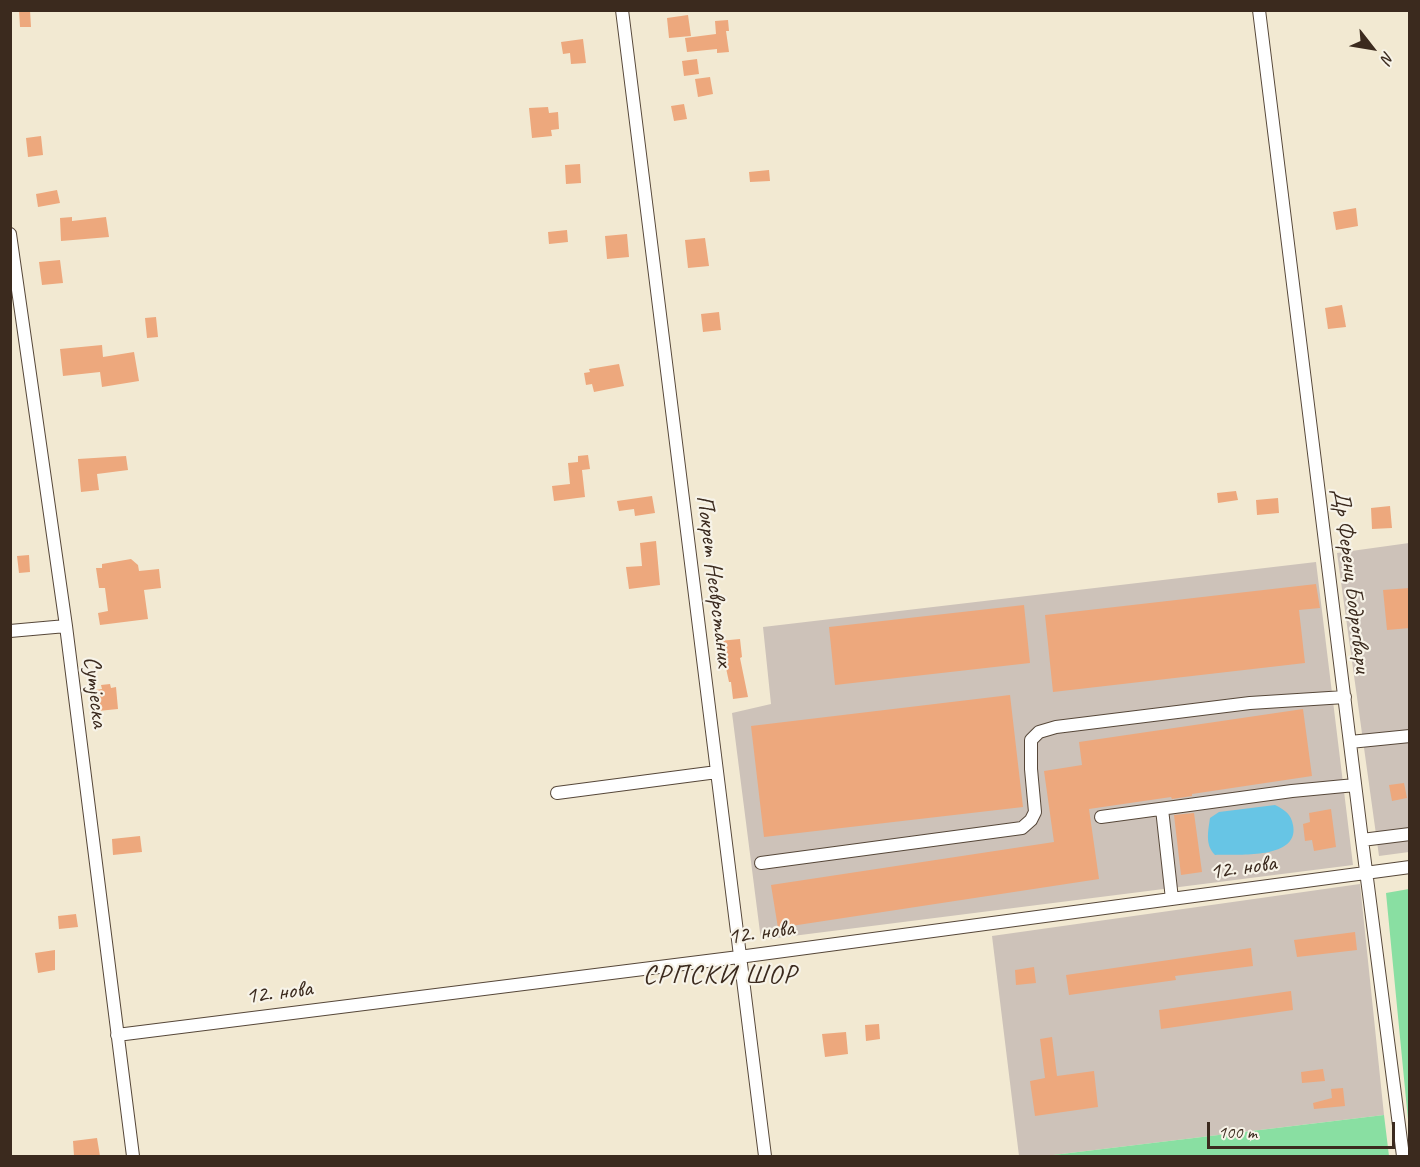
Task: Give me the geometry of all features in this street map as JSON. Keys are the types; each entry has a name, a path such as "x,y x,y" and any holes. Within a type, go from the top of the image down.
{"street":[{"name":"Покрет Несврстаних","path":"622,10 765,1156"},
{"name":"Др Ференц Бодрогвари","path":"1259,10 1403,1156"},
{"name":"Сутјеска","path":"10,234 15,308 66,626 134,1156"},
{"path":"10,631 66,626"},
{"path":"761,863 1022,828 1031,820 1035,812 1031,740 1040,732 1056,727 1250,703 1345,697"},
{"path":"1350,742 1410,736"},
{"path":"557,793 717,772"},
{"path":"1101,817 1355,785"},
{"path":"1162,809 1172,899"},
{"path":"1362,840 1410,834"},
{"name":"12. нова","path":"117,1035 739,957 1410,867"}],"shaded area":[{"path":"1409,543 1409,852 1379,856 1337,553"},
{"path":"1316,562 1353,865 761,940 732,713 771,704 763,627"},
{"path":"1360,884 1384,1115 1045,1156 1019,1156 992,936"}],"green space":[{"path":"1410,889 1409,1130 1386,893"},
{"path":"1384,1115 1389,1156 1045,1156"}],"water":[{"path":"1275,805 1287,813 1292,821 1293,836 1287,844 1265,853 1215,855 1208,838 1210,818 1219,812"}],"building":[{"path":"19,10 30,10 31,27 20,27"},
{"path":"688,15 691,36 669,38 667,18"},
{"path":"728,20 729,31 726,31 729,52 717,53 717,49 687,52 685,38 716,34 715,21"},
{"path":"583,39 586,63 571,64 570,53 563,54 561,42"},
{"path":"697,59 699,74 684,76 682,61"},
{"path":"710,77 713,94 698,97 695,79"},
{"path":"684,104 687,119 674,121 671,106"},
{"path":"548,107 549,113 558,112 559,129 551,130 552,136 532,138 529,108"},
{"path":"41,136 43,155 28,157 26,138"},
{"path":"580,164 581,183 566,184 565,165"},
{"path":"769,170 770,181 750,182 749,172"},
{"path":"57,190 60,203 38,207 36,194"},
{"path":"1356,208 1358,226 1336,230 1333,212"},
{"path":"72,217 72,221 106,217 109,237 61,241 60,218"},
{"path":"567,230 568,242 549,244 548,232"},
{"path":"627,234 629,257 607,259 605,236"},
{"path":"705,238 709,266 688,268 685,240"},
{"path":"60,260 63,283 42,285 39,262"},
{"path":"1342,305 1346,327 1328,329 1325,308"},
{"path":"719,312 721,330 703,332 701,314"},
{"path":"156,317 158,337 147,338 145,318"},
{"path":"102,345 103,357 134,352 139,381 102,387 100,372 63,376 60,349"},
{"path":"619,364 624,386 594,392 592,384 586,385 584,373 590,372 589,369"},
{"path":"588,455 590,469 582,470 585,497 554,501 552,486 570,484 568,463 578,462 578,456"},
{"path":"126,456 128,470 97,474 99,490 81,492 78,459"},
{"path":"1236,491 1238,500 1218,503 1217,493"},
{"path":"652,496 655,513 635,516 634,509 619,511 617,501"},
{"path":"1278,498 1279,513 1257,515 1256,500"},
{"path":"1390,506 1392,528 1372,529 1371,508"},
{"path":"656,541 660,585 629,589 626,567 642,566 640,543"},
{"path":"29,555 30,572 19,573 17,556"},
{"path":"131,559 138,565 139,571 159,569 161,588 144,590 148,619 100,625 98,613 108,611 105,588 99,588 96,568 102,568 102,564"},
{"path":"1316,584 1320,608 1299,610 1305,663 1053,692 1045,615"},
{"path":"1410,588 1410,628 1387,630 1383,590"},
{"path":"1024,605 1030,663 835,685 829,627"},
{"path":"740,639 742,657 740,658 748,697 733,699 724,659 721,660 719,641"},
{"path":"110,684 111,688 116,687 118,709 98,711 95,690 102,689 101,685"},
{"path":"1010,695 1023,807 764,837 751,726"},
{"path":"1303,709 1312,776 1172,799 1171,797 1089,809 1099,879 778,928 771,885 1054,842 1044,771 1082,765 1079,742"},
{"path":"1404,783 1407,798 1392,801 1389,785"},
{"path":"1331,809 1336,847 1314,851 1312,840 1305,841 1303,824 1310,822 1309,813"},
{"path":"1194,813 1202,872 1181,875 1174,815"},
{"path":"140,836 142,852 113,855 112,839"},
{"path":"76,914 78,927 59,929 58,916"},
{"path":"1355,932 1357,950 1297,957 1294,940"},
{"path":"1251,948 1253,966 1175,976 1176,980 1069,995 1066,975"},
{"path":"55,950 55,970 38,973 35,953"},
{"path":"1034,967 1036,983 1016,985 1015,970"},
{"path":"1291,991 1293,1010 1161,1029 1159,1010"},
{"path":"879,1024 880,1039 866,1041 865,1025"},
{"path":"846,1032 848,1054 825,1057 822,1034"},
{"path":"1052,1037 1057,1076 1094,1071 1098,1107 1035,1116 1030,1081 1045,1078 1040,1039"},
{"path":"1323,1069 1325,1081 1302,1083 1301,1072"},
{"path":"1343,1088 1345,1106 1314,1109 1313,1103 1332,1098 1331,1089"},
{"path":"97,1138 100,1156 74,1156 73,1141"}],"district":[{"name":"СРПСКИ ШОР","path":"720,976"}]}
